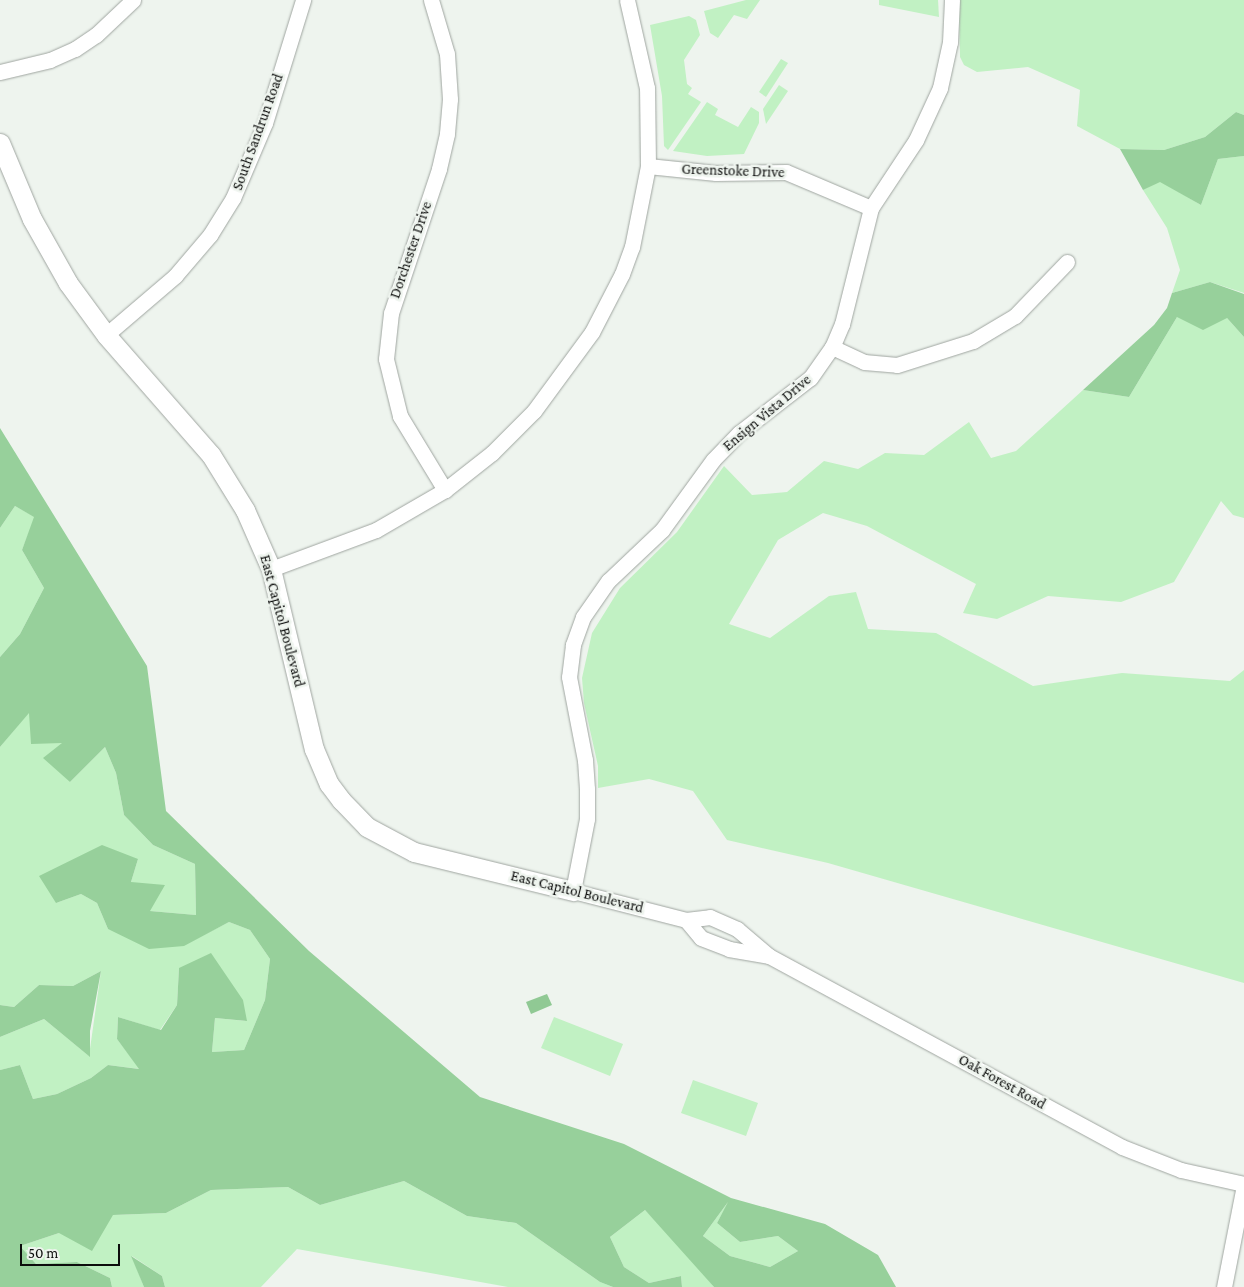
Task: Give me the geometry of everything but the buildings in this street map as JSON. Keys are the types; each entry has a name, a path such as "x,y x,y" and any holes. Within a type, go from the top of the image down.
{"street":[{"path":"0,72 43,62 75,49 96,35 133,0"},
{"name":"South Sandrun Road","path":"106,335 175,276 210,235 230,204 244,179 265,123 303,0"},
{"name":"Dorchester Drive","path":"431,0 447,54 450,99 447,134 439,169 391,312 386,360 400,416 445,490"},
{"path":"271,570 376,530 445,490 492,453 534,411 592,332 622,274 632,248 648,166 647,88 627,0"},
{"name":"Ensign Vista Drive","path":"573,891 587,820 587,789 585,760 569,678 573,645 583,617 608,581 662,530 713,460 740,433 810,378 832,347 842,324 871,208 932,110 946,66 952,0"},
{"name":"East Capitol Boulevard","path":"0,143 50,253 106,335 211,454 246,510 271,570 314,749 329,784 353,814 382,837 414,852 686,920"},
{"name":"Greenstoke Drive","path":"648,166 716,173 786,172 871,208"},
{"path":"832,347 864,362 884,366 909,364 930,357 973,341 1002,326 1027,306 1067,262"},
{"name":"Oak Forest Road","path":"686,920 710,917 728,925 769,956 1122,1147 1182,1170 1244,1184"},
{"name":"Oak Forest Road","path":"686,920 701,938 729,949 769,956"},
{"path":"1224,1287 1244,1184"}],"shaded area":[{"path":"746,0 760,0 747,19 734,15 718,38 710,33 704,11"},
{"path":"879,0 938,0 939,17 879,5"},
{"path":"959,0 1244,0 1244,115 1236,112 1205,137 1164,150 1120,149 1077,126 1080,90 1028,67 977,72 964,65 960,57"},
{"path":"689,16 696,20 700,35 684,60 687,84 692,88 688,94 701,102 668,150 664,146 662,96 650,25"},
{"path":"781,59 788,63 766,97 759,92"},
{"path":"779,85 788,91 766,124 763,109"},
{"path":"707,102 718,109 715,115 738,127 751,107 759,112 759,123 744,154 707,156 673,151"},
{"path":"1236,112 1244,115 1244,156 1218,159 1201,205 1160,182 1143,190 1120,149 1164,150 1205,137"},
{"path":"1244,156 1244,293 1210,282 1172,293 1180,270 1167,228 1143,190 1160,181 1201,205 1218,159"},
{"path":"1210,282 1244,294 1244,337 1227,318 1203,330 1177,317 1129,397 1083,390 1154,325 1167,308 1172,293"},
{"path":"1177,317 1227,318 1244,337 1244,518 1233,515 1221,501 1174,582 1121,602 1048,596 997,619 963,613 976,584 867,526 823,513 778,540 729,624 770,638 829,596 856,592 868,629 936,633 1033,686 1122,673 1230,681 1244,670 1244,983 828,863 727,840 693,791 649,779 598,788 598,766 584,703 582,678 592,633 620,588 677,532 724,466 752,495 787,492 824,461 858,469 885,453 924,455 969,422 991,458 1016,451 1083,390 1129,397"},
{"path":"0,428 147,666 166,811 309,951 480,1097 624,1144 731,1198 825,1224 878,1255 896,1287 714,1287 645,1210 610,1237 624,1267 649,1283 681,1276 682,1287 613,1287 600,1282 516,1223 467,1216 404,1181 320,1205 288,1187 211,1190 166,1213 113,1215 92,1251 59,1233 20,1246 36,1264 77,1262 110,1278 112,1287 0,1287 0,1070 20,1065 33,1099 57,1094 91,1078 108,1065 139,1069 117,1039 118,1017 161,1030 177,1005 179,968 211,953 243,1000 247,1021 215,1018 212,1052 244,1050 265,1000 270,959 250,930 229,922 184,946 149,949 108,929 97,903 81,894 56,903 39,876 102,845 138,859 131,882 165,885 150,911 196,915 195,864 153,845 124,815 116,773 105,747 70,782 43,758 62,743 31,744 29,713 0,747 0,657 20,634 44,588 22,550 34,517 15,506 0,528","holes":["728,1202 717,1223 740,1242 778,1236 798,1251 770,1267 730,1256 703,1236"]},
{"path":"15,506 35,517 22,550 44,588 20,634 0,657 0,528"},
{"path":"29,712 63,742 70,782 105,747 116,773 124,815 153,845 195,864 196,915 150,911 131,882 138,859 56,903 81,894 97,903 108,929 184,945 229,922 250,930 270,959 265,1000 244,1050 212,1052 215,1018 246,1021 179,968 177,1005 160,1030 118,1017 117,1039 140,1069 108,1065 91,1078 57,1094 33,1099 20,1065 0,1070 0,1037 44,1019 89,1056 101,971 73,986 39,985 14,1007 0,1005 0,747"},
{"path":"101,971 90,1031 90,1057 44,1019 0,1037 0,1005 14,1007 39,985 73,986"},
{"path":"547,994 552,1005 531,1014 526,1002"},
{"path":"554,1017 623,1044 610,1076 541,1048"},
{"path":"693,1080 758,1103 746,1136 681,1113"},
{"path":"404,1181 467,1216 516,1223 600,1282 613,1287 508,1287 297,1249 261,1287 165,1287 162,1276 132,1256 144,1287 112,1287 110,1278 77,1262 36,1264 20,1246 113,1215 166,1213 211,1190 288,1187 320,1205"},
{"path":"731,1198 717,1223 740,1242 778,1236 798,1251 770,1267 730,1256 703,1236"},
{"path":"645,1210 684,1250 714,1287 682,1287 681,1276 649,1283 624,1267 610,1237"},
{"path":"131,1256 162,1276 165,1287 144,1287"}]}
